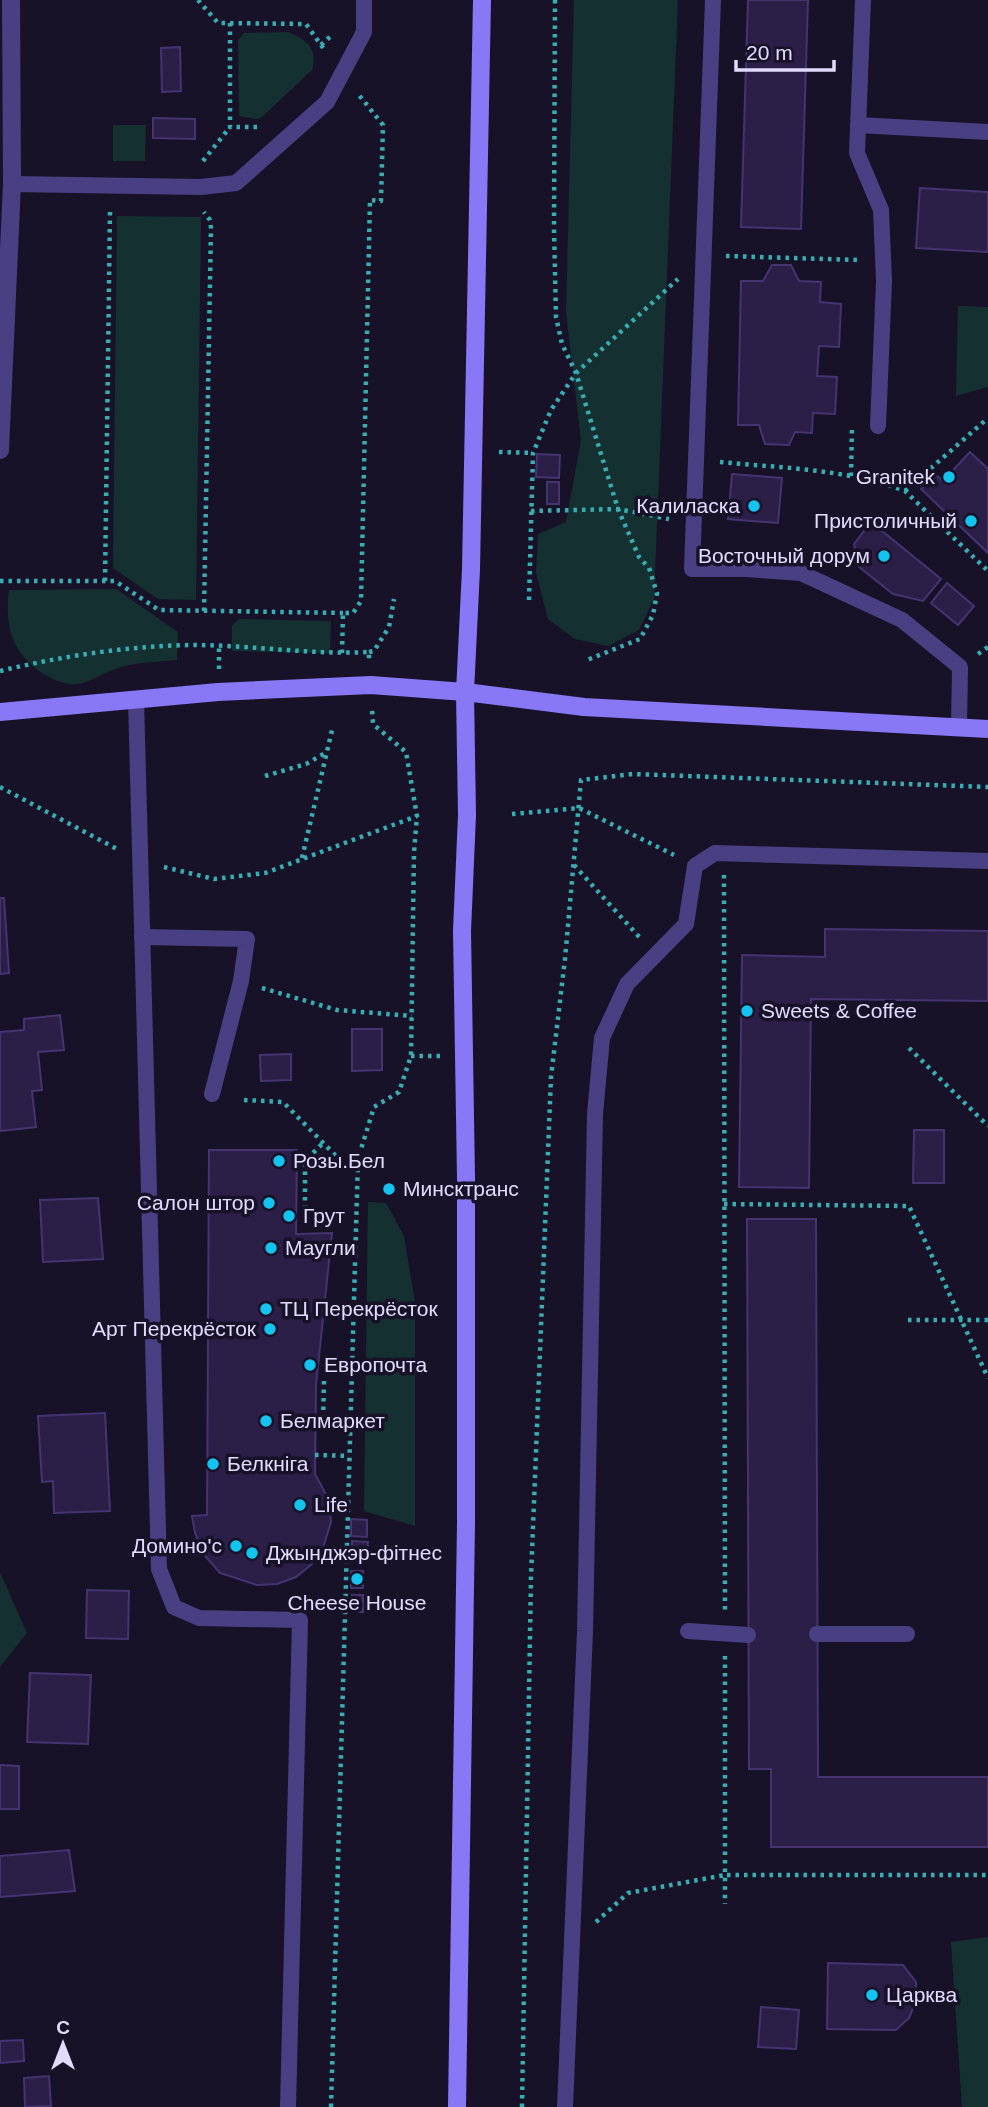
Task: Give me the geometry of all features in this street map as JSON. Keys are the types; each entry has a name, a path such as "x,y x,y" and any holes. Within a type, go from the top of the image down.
{"main road":[{"path":"457,2107 466,1523 463,931 467,815 465,692 482,0"},
{"path":"0,712 135,699 371,685 465,692 584,708 988,729"}],"street":[{"path":"0,450 12,184 11,0"}],"lane":[{"path":"12,184 201,187 236,183 327,102 364,32 364,0"},
{"path":"713,0 692,569 801,573 902,620 960,667 959,727"},
{"path":"863,0 857,153 881,210 884,281 878,426"},
{"path":"858,125 988,132"},
{"path":"135,699 159,1569 174,1607 199,1618 300,1620 288,2107"},
{"path":"565,2107 585,1631 596,1114 601,1038 627,984 686,923 695,866 715,853 988,861"},
{"path":"142,937 247,939 241,981 212,1094"},
{"path":"688,1631 748,1635"},
{"path":"817,1634 907,1634"}],"path":[{"path":"0,581 115,581 159,610 353,613 361,601 370,200 381,201 383,125 343,76 306,24 218,23 198,0"},
{"path":"555,0 556,317 562,344 576,373 618,509 639,558 649,568 657,593 653,615 640,639 587,660"},
{"path":"230,23 230,127 268,127"},
{"path":"105,581 110,208"},
{"path":"200,209 206,214 211,228 204,611"},
{"path":"858,246 858,274"},
{"path":"529,600 533,453 551,410 576,373 703,255 858,260"},
{"path":"905,491 988,418"},
{"path":"851,476 852,422"},
{"path":"473,451 533,453"},
{"path":"696,459 851,476 888,484 905,491 988,571"},
{"path":"531,511 618,509 694,523"},
{"path":"369,652 374,651 389,627 394,599"},
{"path":"0,671 51,659 137,648 219,646 342,653 342,613"},
{"path":"331,2107 358,1159 374,1107 399,1093 411,1056 417,816 406,752 373,724"},
{"path":"302,859 333,726"},
{"path":"265,776 306,764 327,752"},
{"path":"523,2107 537,1390 551,1077 581,780 633,774 988,787"},
{"path":"0,787 140,861 214,879 265,873 417,816"},
{"path":"512,814 579,808 695,866"},
{"path":"724,853 725,1904"},
{"path":"574,864 655,956"},
{"path":"241,981 337,1010 412,1016"},
{"path":"909,1048 988,1126"},
{"path":"244,1100 283,1102 338,1158 358,1159"},
{"path":"305,1226 304,1161 323,1143"},
{"path":"724,1204 909,1206 988,1378"},
{"path":"908,1320 988,1320"},
{"path":"324,1381 323,1424 349,1424"},
{"path":"315,1455 349,1456"},
{"path":"572,1944 628,1893 725,1875 988,1875"}],"green space":[{"path":"574,0 678,0 654,599 639,630 608,646 575,639 548,619 536,573 538,534 566,522 581,440 566,312"},
{"path":"288,32 301,38 312,50 312,70 262,117 256,119 239,116 238,40 244,33"},
{"path":"113,125 146,125 145,161 113,161"},
{"path":"117,216 201,217 196,600 158,599 113,568"},
{"path":"958,306 988,307 988,387 956,396"},
{"path":"116,589 178,632 177,660 128,665 87,682 71,684 58,681 35,668 13,640 8,617 9,590"},
{"path":"239,619 331,621 330,653 232,651 232,626"},
{"path":"368,1202 386,1203 404,1236 415,1302 415,1526 364,1511"},
{"path":"0,1572 27,1633 0,1667"},
{"path":"988,1937 988,2107 962,2107 951,1942"}],"building":[{"path":"748,0 808,0 801,229 741,227"},
{"path":"180,47 181,91 162,92 161,48"},
{"path":"153,118 195,119 195,139 153,138"},
{"path":"920,188 988,192 988,252 916,248"},
{"path":"772,265 791,265 799,281 821,282 820,302 841,304 839,347 819,346 817,376 837,377 835,414 813,413 812,433 795,432 789,445 765,444 759,425 738,425 741,281 763,281"},
{"name":"Пристоличный","path":"970,452 988,469 988,553 921,489 935,474 943,481"},
{"path":"537,454 560,455 559,478 536,477"},
{"path":"732,474 782,478 778,523 728,519"},
{"path":"547,482 559,482 559,504 547,504"},
{"name":"Восточный дорум","path":"871,522 941,579 923,601 893,594 859,567 854,544"},
{"path":"947,583 974,606 958,625 931,603"},
{"path":"0,898 4,898 9,973 0,974"},
{"path":"825,929 988,931 988,1001 811,999 809,1188 739,1187 742,955 825,957"},
{"path":"60,1015 64,1050 38,1052 42,1090 32,1091 36,1127 0,1131 0,1032 24,1030 24,1019"},
{"path":"352,1029 382,1029 382,1070 352,1071"},
{"path":"291,1054 291,1080 261,1081 260,1055"},
{"path":"914,1130 944,1130 944,1183 913,1183"},
{"name":"ТЦ Перекрёсток","path":"209,1150 297,1150 296,1234 332,1233 316,1385 315,1474 329,1500 331,1522 322,1551 312,1564 296,1577 277,1584 257,1585 220,1573 206,1557 195,1533 192,1516 207,1515"},
{"path":"98,1198 103,1259 43,1262 40,1200"},
{"path":"747,1219 816,1219 818,1777 988,1777 988,1847 771,1847 771,1769 749,1769"},
{"path":"105,1413 110,1511 54,1513 53,1481 42,1482 38,1416"},
{"path":"351,1519 367,1520 367,1537 351,1536"},
{"path":"352,1541 368,1542 367,1559 352,1559"},
{"name":"Cheese House","path":"351,1571 363,1571 363,1588 351,1588"},
{"path":"87,1590 129,1591 128,1639 86,1638"},
{"path":"352,1595 363,1595 363,1612 351,1612"},
{"path":"30,1673 91,1675 88,1744 27,1742"},
{"path":"0,1765 19,1766 19,1809 0,1809"},
{"path":"69,1850 75,1891 0,1897 0,1856"},
{"name":"Царква","path":"828,1963 903,1965 916,1982 916,2001 909,2018 896,2030 827,2029"},
{"path":"761,2007 799,2010 796,2049 758,2047"},
{"path":"23,2040 24,2061 0,2063 0,2041"},
{"path":"49,2076 51,2106 25,2107 24,2078"}],"place":[{"name":"Granitek","path":"949,477"},
{"name":"Калиласка","path":"754,506"},
{"name":"Пристоличный","path":"971,521"},
{"name":"Восточный дорум","path":"884,556"},
{"name":"Sweets & Coffee","path":"747,1011"},
{"name":"Розы.Бел","path":"279,1161"},
{"name":"Минсктранс","path":"389,1189"},
{"name":"Салон штор","path":"269,1203"},
{"name":"Грут","path":"289,1216"},
{"name":"Маугли","path":"271,1248"},
{"name":"ТЦ Перекрёсток","path":"266,1309"},
{"name":"Арт Перекрёсток","path":"270,1329"},
{"name":"Европочта","path":"310,1365"},
{"name":"Белмаркет","path":"266,1421"},
{"name":"Белкніга","path":"213,1464"},
{"name":"Life","path":"300,1505"},
{"name":"Домино'c","path":"236,1546"},
{"name":"Джынджэр-фітнес","path":"252,1553"},
{"name":"Cheese House","path":"357,1579"},
{"name":"Царква","path":"872,1995"}]}
